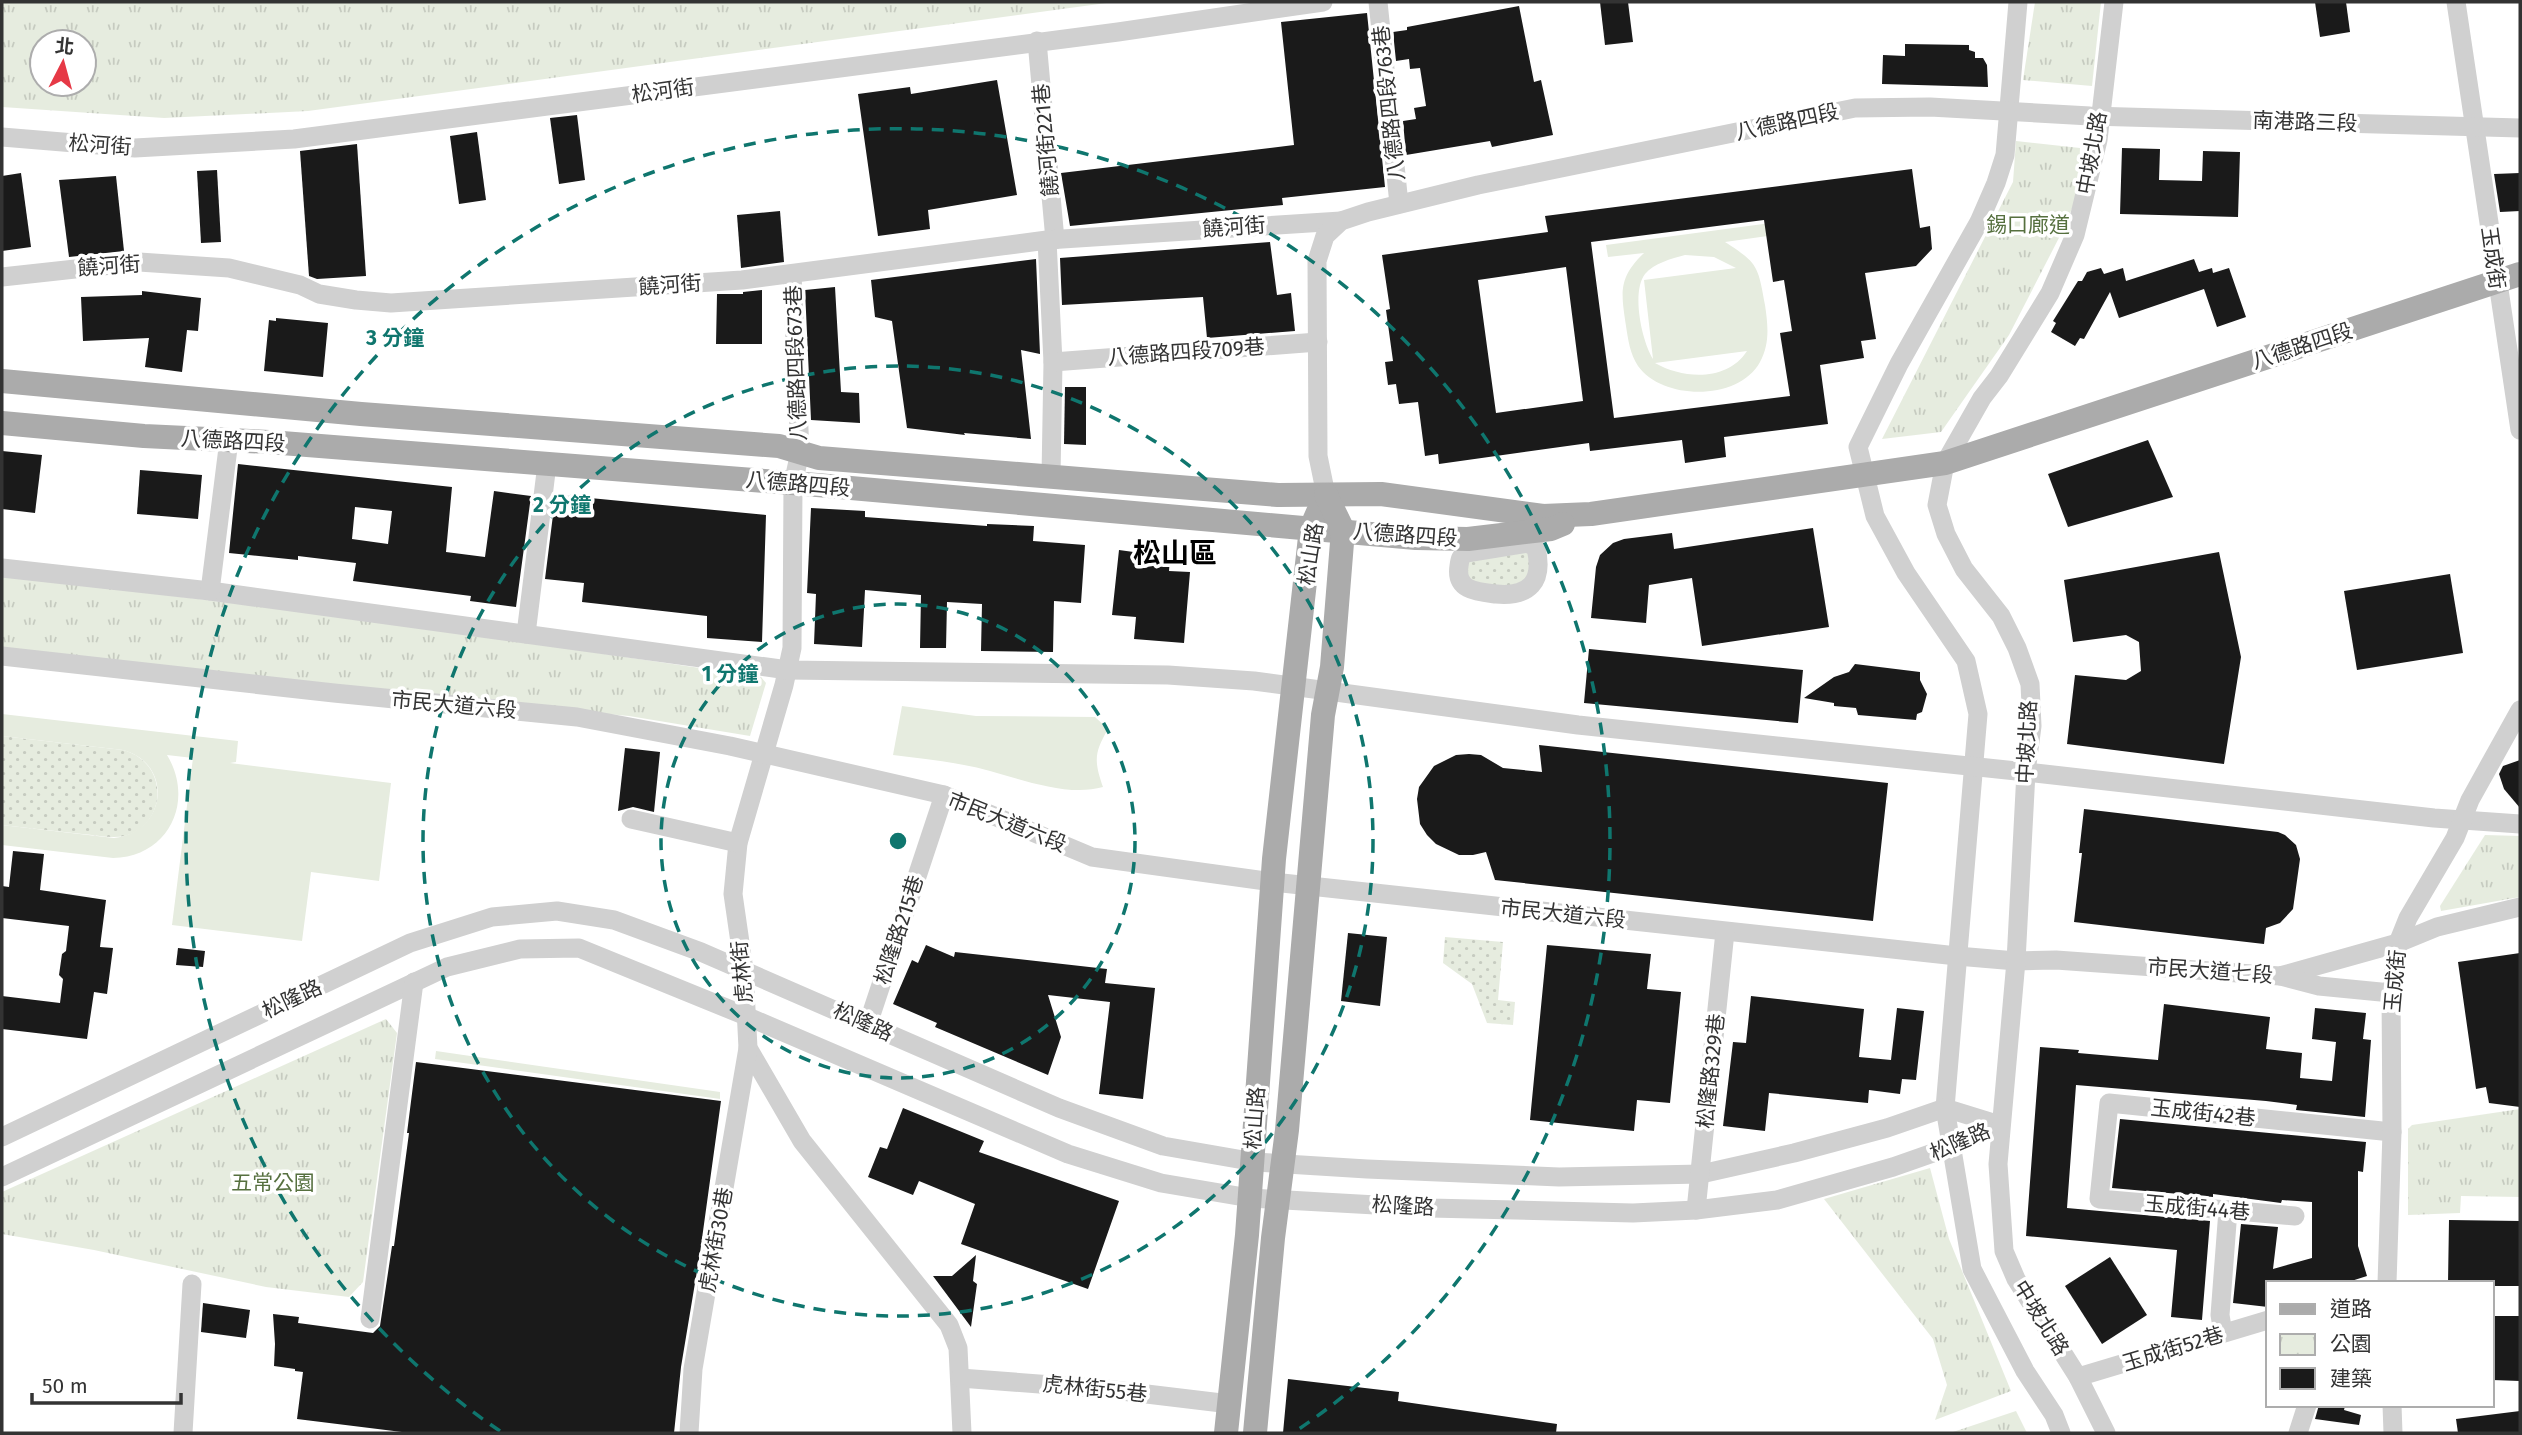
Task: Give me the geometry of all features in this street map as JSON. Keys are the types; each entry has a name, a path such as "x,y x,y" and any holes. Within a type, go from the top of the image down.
{"main road":[{"name":"八德路四段","path":"2,381 361,414 779,446 819,458 1278,495 1381,494 1543,516 1591,514 1945,463 2520,275"},
{"name":"八德路四段","path":"2,423 793,484 1416,538 1468,539 1551,529 1591,514"},
{"name":"松山路","path":"1226,1433 1250,1198 1273,882 1311,528 1326,495"},
{"name":"松山路","path":"1255,1433 1283,1165 1323,715 1332,667 1343,530 1326,495"}],"street":[{"name":"松河街","path":"2,137 135,148 294,139 1322,2"},
{"name":"八德路四段763巷","path":"1378,2 1399,204"},
{"name":"中坡北路","path":"2018,2 2014,113 1996,183 1979,222 1899,364 1858,447 1875,516 1906,573 1966,661 1978,714 1944,1108 1972,1269 2025,1371 2054,1415 2061,1433"},
{"name":"中坡北路","path":"2106,1433 2078,1377 2016,1279 2004,1251 1997,1177 2016,961 2026,772 2032,726 2030,684 2017,648 2001,616 1964,569 1946,534 1937,505 1945,463 1982,398 2050,293 2066,259 2082,208 2098,139 2095,116 2114,2"},
{"name":"玉成街","path":"2456,2 2520,430"},
{"name":"饒河街221巷","path":"1037,41 1051,240"},
{"name":"八德路四段","path":"1341,220 1478,185 1855,108 1930,107 2095,116"},
{"name":"南港路三段","path":"2095,116 2520,128"},
{"name":"饒河街","path":"2,277 139,262 216,267 300,285 319,294 391,303 792,274 1051,240 1341,220"},
{"path":"1326,495 1318,456 1317,261 1325,236 1341,220"},
{"path":"1051,240 1051,476"},
{"name":"八德路四段673巷","path":"792,274 800,452"},
{"name":"八德路四段709巷","path":"1053,362 1318,342"},
{"path":"210,592 229,440"},
{"name":"虎林街","path":"800,452 793,484 792,648 738,843 733,894 744,970 748,1048 802,1142 949,1325 958,1349 961,1433"},
{"path":"526,634 547,464"},
{"path":"2,568 210,592 788,670 1168,675 1294,686 1578,725 2462,821 2520,824"},
{"name":"市民大道六段","path":"2,656 577,717 730,746 944,795 1092,857 1308,886 2016,961"},
{"name":"玉成街","path":"2387,1281 2392,1132 2391,993 2398,943 2408,918 2455,838 2470,800 2520,710"},
{"name":"松隆路215巷","path":"868,1024 944,795"},
{"path":"631,819 738,843"},
{"name":"市民大道七段","path":"2016,961 2056,960 2280,976 2398,943 2437,927 2520,907"},
{"name":"松隆路","path":"2,1137 410,943 492,917 557,911 614,920 744,970 1059,1108 1163,1146 1252,1162 1559,1177 1701,1174 1887,1128 1944,1108 2000,1125"},
{"name":"松隆路329巷","path":"1696,1210 1725,932"},
{"name":"松隆路","path":"2,1177 447,967 520,949 579,948 746,1016 1068,1154 1161,1183 1250,1198 1430,1208 1633,1213 1696,1210 1776,1200 1893,1167 1950,1147 2000,1125"},
{"path":"2280,976 2319,986 2391,993"},
{"path":"370,1319 414,982"},
{"name":"虎林街30巷","path":"688,1433 693,1369 748,1048"},
{"name":"玉成街42巷","path":"2099,1199 2109,1103 2392,1132"},
{"name":"玉成街44巷","path":"2099,1199 2295,1216"},
{"path":"2223,1333 2220,1315 2228,1210"},
{"path":"183,1433 192,1284"},
{"name":"玉成街52巷","path":"2078,1377 2266,1321"},
{"name":"虎林街55巷","path":"960,1378 1105,1389 1230,1404"},
{"path":"2298,1433 2306,1407"},
{"path":"2392,1407 2393,1433"}],"green space":[{"path":"2,2 1114,2 308,111 164,118 2,107"},
{"path":"2035,2 2101,2 2092,86 2023,80"},
{"name":"錫口廊道","path":"2016,141 2080,148 2078,194 2063,230 2009,335 1941,432 1882,439 2013,182"},
{"path":"1794,220 1796,232 1725,242 1744,255 1755,267 1763,292 1767,341 1760,362 1750,375 1719,390 1700,392 1665,386 1650,377 1638,366 1631,351 1623,304 1626,278 1644,253 1608,257 1606,245","holes":["1685,255 1714,257 1736,268 1644,280 1653,359 1645,341 1640,317 1638,304 1641,282 1653,267","1747,351 1728,368 1704,375 1678,372 1655,363"]},
{"path":"1530,551 1529,574 1521,586 1475,586 1467,579 1467,564 1470,560"},
{"path":"2,575 387,622 761,677 766,683 750,736 629,716 337,689 2,647"},
{"path":"902,706 976,716 1095,717 1108,729 1097,757 1103,787 1069,790 980,768 893,755"},
{"path":"2,714 238,741 236,762 230,763 391,783 379,881 311,872 302,941 172,925 193,758 167,755 175,773 177,808 172,823 162,837 149,848 133,855 113,858 2,845 2,825 114,838 132,833 145,824 154,811 158,797 157,782 151,769 139,758 123,750 2,736"},
{"path":"2,736 123,750 134,754 148,766 156,782 157,799 152,815 141,828 120,837 2,825"},
{"path":"2485,835 2520,836 2520,897 2441,911 2440,906"},
{"path":"1445,937 1503,942 1498,1000 1515,1002 1513,1025 1487,1023 1472,984 1443,963"},
{"name":"五常公園","path":"386,1019 397,1033 363,1282 349,1297 266,1287 94,1250 2,1234 2,1192"},
{"path":"436,1051 720,1092 720,1099 435,1059"},
{"path":"2520,1109 2520,1197 2461,1196 2460,1213 2408,1215 2408,1129 2412,1125"},
{"path":"1930,1168 1949,1239 2011,1391 1935,1420 1947,1385 1933,1339 1824,1199"},
{"path":"2016,1411 2027,1433 1950,1433"}],"building":[{"path":"1600,2 1628,2 1633,42 1605,45"},
{"path":"2315,2 2346,2 2350,32 2320,37"},
{"path":"1519,6 1534,82 1541,80 1553,135 1492,147 1490,141 1406,155 1403,121 1416,119 1414,108 1426,106 1420,68 1410,69 1409,59 1396,61 1393,32"},
{"path":"1367,13 1385,187 1282,198 1283,205 1070,226 1061,173 1294,145 1281,22"},
{"path":"1905,44 1969,45 1969,50 1975,52 1975,58 1983,58 1987,65 1988,87 1882,84 1883,55 1905,56"},
{"path":"997,80 1017,195 928,210 930,229 878,236 858,94 910,87 911,94"},
{"path":"577,115 585,180 559,184 550,118"},
{"path":"477,132 486,200 459,204 450,136"},
{"path":"357,144 366,276 317,279 309,276 300,151"},
{"path":"2122,148 2160,149 2159,180 2202,181 2203,151 2240,152 2238,217 2120,214"},
{"path":"1912,169 1920,228 1930,226 1932,249 1916,266 1865,273 1876,339 1861,341 1864,358 1820,365 1828,424 1724,437 1726,457 1685,463 1682,440 1590,451 1589,443 1439,464 1438,454 1425,456 1418,402 1399,404 1396,384 1388,385 1385,362 1393,361 1386,310 1390,309 1382,255 1548,232 1545,216","holes":["1764,220 1773,282 1784,280 1792,331 1780,333 1790,396 1614,418 1591,242","1566,267 1583,401 1496,413 1478,280"]},
{"path":"217,170 221,242 201,243 197,171"},
{"path":"21,173 31,247 2,251 2,176"},
{"path":"2520,173 2520,211 2500,212 2494,174"},
{"path":"116,176 124,251 69,257 59,180"},
{"path":"780,211 784,262 741,268 737,215"},
{"path":"1270,242 1277,295 1291,293 1295,331 1207,338 1203,297 1062,305 1060,258"},
{"path":"1036,259 1040,354 1021,350 1031,439 907,428 892,321 875,317 871,280"},
{"path":"2194,259 2199,272 2212,268 2213,273 2229,268 2246,317 2217,327 2204,289 2119,318 2110,292 2084,339 2080,338 2075,346 2051,332 2056,323 2053,321 2078,281 2082,281 2087,272 2101,268 2104,274 2123,268 2126,281"},
{"path":"835,287 841,392 859,393 860,423 811,420 805,290"},
{"path":"762,290 762,344 716,344 717,294 743,294"},
{"path":"142,291 201,298 198,331 187,330 182,372 145,367 149,338 83,341 81,297 142,295"},
{"path":"276,318 328,323 323,377 264,371 269,320 276,321"},
{"path":"1065,387 1086,387 1086,445 1064,444"},
{"path":"2148,440 2173,497 2068,527 2048,474"},
{"path":"2,451 42,455 35,513 2,509"},
{"path":"238,464 452,487 446,552 485,557 494,491 531,496 516,607 470,601 471,596 353,581 356,563 298,556 298,560 229,553","holes":["355,507 392,511 388,544 352,539"]},
{"path":"140,470 202,475 198,519 137,514"},
{"path":"559,495 766,515 762,642 707,638 707,616 582,602 584,583 545,579 555,499 558,500"},
{"path":"811,508 865,511 865,517 987,526 1034,526 1033,541 1085,545 1081,603 1054,601 1053,652 981,651 982,604 947,602 946,648 920,648 921,595 865,590 862,647 814,644 816,594 807,593"},
{"path":"1813,528 1829,627 1702,646 1692,578 1649,585 1646,623 1591,618 1596,567 1600,555 1613,543 1624,539 1672,533 1674,549"},
{"path":"1119,550 1170,557 1169,571 1190,572 1184,643 1134,639 1136,617 1112,615"},
{"path":"2219,552 2241,657 2224,764 2067,744 2075,675 2126,680 2141,671 2139,642 2126,635 2073,642 2064,580"},
{"path":"2450,574 2463,653 2357,670 2344,591"},
{"path":"1589,649 1803,670 1798,723 1584,703"},
{"path":"1855,664 1920,672 1920,680 1927,694 1922,712 1917,714 1916,720 1858,715 1856,708 1834,706 1834,703 1804,698 1834,677 1849,672"},
{"path":"1539,745 1888,783 1873,921 1495,880 1486,852 1459,855 1436,844 1427,835 1420,824 1417,799 1419,787 1434,766 1456,755 1469,754 1481,755 1503,768 1542,772"},
{"path":"625,748 660,752 654,812 633,807 618,811"},
{"path":"2520,760 2520,808 2504,789 2499,774 2503,766"},
{"path":"2084,809 2285,835 2296,845 2300,859 2293,909 2280,923 2266,928 2264,944 2074,922"},
{"path":"13,851 44,854 40,890 106,900 100,947 113,948 107,994 94,992 87,1039 2,1029 2,996 60,1003 63,979 59,975 69,926 2,918 2,886 9,887"},
{"path":"1348,933 1387,937 1380,1006 1341,1001"},
{"path":"926,945 954,957 955,952 1107,969 1105,983 1155,988 1143,1099 1099,1094 1110,1002 1048,995 1061,1037 1048,1075 935,1027 937,1023 893,1004 912,960 918,963"},
{"path":"1547,945 1651,954 1647,989 1681,992 1670,1103 1637,1100 1634,1131 1530,1120"},
{"path":"178,948 205,951 203,967 176,965"},
{"path":"2520,953 2520,1107 2489,1103 2486,1087 2476,1089 2458,962"},
{"path":"1751,996 1864,1009 1859,1057 1891,1060 1897,1008 1924,1011 1916,1080 1902,1079 1900,1094 1869,1090 1868,1103 1769,1093 1765,1131 1723,1126 1733,1042 1746,1043"},
{"path":"2164,1004 2270,1017 2266,1049 2302,1053 2300,1078 2332,1081 2336,1042 2312,1039 2315,1008 2366,1013 2363,1039 2371,1040 2365,1117 2296,1110 2297,1105 2266,1101 2076,1085 2067,1208 2210,1221 2202,1320 2171,1317 2177,1250 2026,1236 2040,1047 2158,1060"},
{"path":"416,1062 721,1101 681,1367 674,1433 410,1433 297,1419 303,1372 274,1366 273,1314 299,1317 298,1323 373,1333 380,1326 394,1246"},
{"path":"903,1108 984,1141 979,1152 1119,1201 1088,1289 961,1244 975,1204 919,1181 913,1195 868,1177 880,1147 887,1149"},
{"path":"2120,1119 2366,1142 2363,1172 2358,1171 2358,1246 2367,1276 2351,1281 2266,1281 2266,1307 2233,1303 2241,1224 2278,1227 2273,1269 2312,1258 2312,1202 2282,1200 2281,1203 2213,1194 2213,1197 2112,1188"},
{"path":"2449,1220 2520,1221 2520,1286 2494,1286 2494,1281 2448,1281"},
{"path":"976,1255 973,1281 977,1284 971,1327 933,1276 952,1276"},
{"path":"2110,1257 2147,1315 2102,1344 2065,1286"},
{"path":"203,1303 250,1310 246,1338 201,1332"},
{"path":"2494,1316 2520,1316 2520,1381 2494,1380"},
{"path":"1288,1379 1399,1392 1398,1401 1557,1424 1556,1433 1283,1433"},
{"path":"2318,1407 2345,1407 2344,1410 2361,1415 2359,1425 2315,1419"},
{"path":"2520,1411 2520,1433 2458,1433 2456,1419"}],"district":[{"name":"松山區","path":"1175,553"}]}
